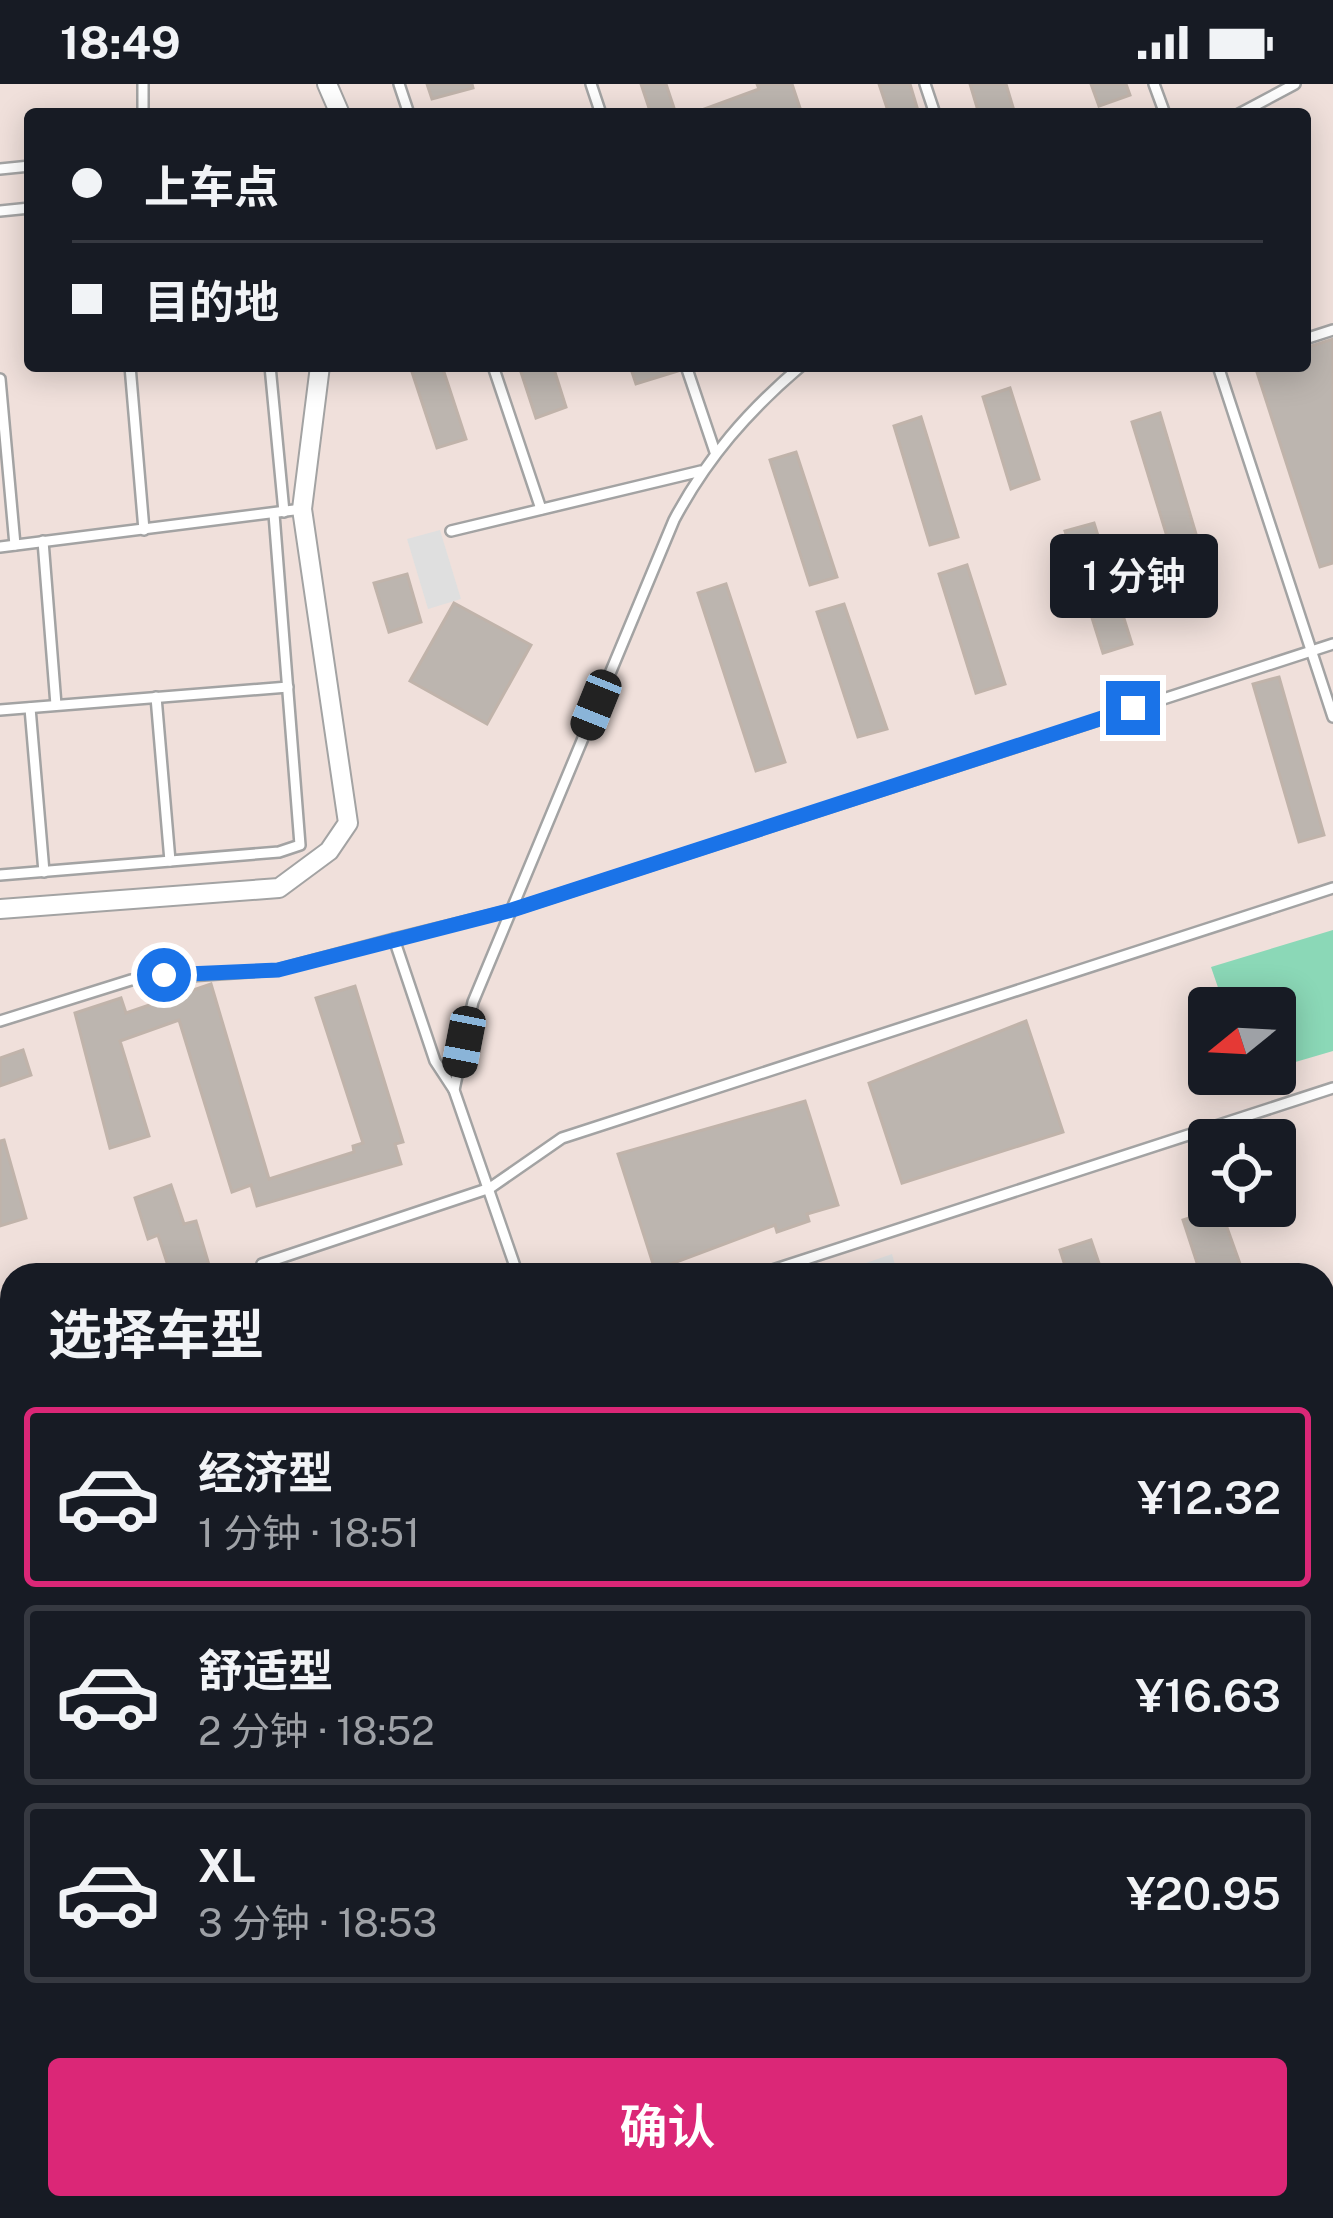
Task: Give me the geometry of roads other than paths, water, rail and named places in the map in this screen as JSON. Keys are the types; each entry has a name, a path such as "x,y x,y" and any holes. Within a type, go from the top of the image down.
{"street":[{"path":"0,909 279,888 329,851 348,823 286,512 319,372"}],"lane":[{"path":"1250,108 1295,84"},
{"path":"131,372 144,530"},
{"path":"0,875 300,845 288,687 286,512 271,372"},
{"path":"495,372 541,509"},
{"path":"688,372 715,452"},
{"path":"454,1090 473,1002 646,583 700,470 795,372"},
{"path":"1221,372 1333,717"},
{"path":"0,379 15,545"},
{"path":"452,531 700,470"},
{"path":"0,547 286,512"},
{"path":"43,542 56,705"},
{"path":"0,1021 131,980 278,970 512,910 1333,644"},
{"path":"0,710 288,687"},
{"path":"156,698 170,861"},
{"path":"30,708 44,872"},
{"path":"265,1263 490,1189 562,1138 1333,888"},
{"path":"394,939 435,1061 454,1090 514,1263"},
{"path":"795,1263 1333,1088"}]}
